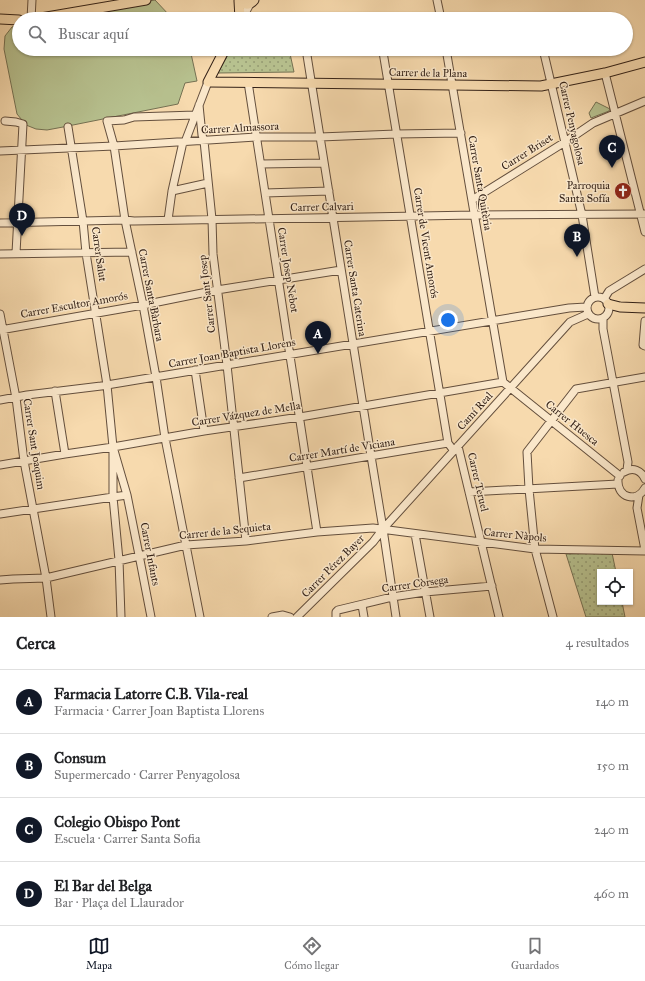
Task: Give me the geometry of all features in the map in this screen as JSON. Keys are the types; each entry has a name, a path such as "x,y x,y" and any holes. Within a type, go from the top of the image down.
{"main road":[{"path":"72,12 131,1 146,0"},
{"path":"239,1 244,4 252,2"},
{"path":"239,1 240,12"},
{"path":"0,19 12,20"},
{"path":"208,82 221,56"},
{"name":"Carrer de la Plana","path":"208,82 541,86 605,73 645,62"},
{"path":"604,310 620,307 645,308"},
{"path":"604,310 645,313"}],"street":[{"path":"31,12 32,0"},
{"path":"437,0 440,12"},
{"path":"246,12 252,2"},
{"name":"Carrer Santa Caterina","path":"307,56 396,617"},
{"name":"Carrer de Vicent Amorós","path":"384,56 448,444"},
{"name":"Carrer Santa Quitèria","path":"447,56 503,378"},
{"name":"Carrer Penyagolosa","path":"545,56 582,215 595,297"},
{"path":"605,73 643,214 645,232"},
{"path":"168,220 172,191 184,142 208,82"},
{"name":"Carrer Josep Nebot","path":"248,82 317,532"},
{"name":"Carrer Briset","path":"472,200 593,123 645,101"},
{"name":"Carrer Sant Josep","path":"199,105 212,220 213,254 227,365 246,541"},
{"name":"Carrer Santa Bàrbara","path":"195,114 134,117 124,120 107,121 114,146 125,220 143,304 165,438 200,617"},
{"path":"5,121 22,124 16,253"},
{"name":"Carrer Salut","path":"68,127 107,385 113,447"},
{"name":"Carrer Almassora","path":"0,151 114,146 257,137 320,137 461,133"},
{"path":"261,164 324,163"},
{"path":"172,191 208,183"},
{"path":"265,193 329,191"},
{"name":"Carrer Calvari","path":"0,223 475,215 643,214"},
{"path":"0,254 132,252"},
{"path":"645,269 610,291 604,310 603,329 628,462 634,471 645,479"},
{"name":"Carrer Escultor Amorós","path":"1,330 217,290 341,270"},
{"path":"598,297 604,310 593,319 587,310 589,300 598,297"},
{"name":"Carrer Joan Baptista Llorens","path":"0,400 55,391 107,385 569,308 587,310"},
{"name":"Camí Real","path":"383,529 570,322 587,310"},
{"name":"Carrer Sant Joaquim","path":"0,314 1,330 16,398 24,461 46,578 51,617"},
{"path":"645,321 642,345 645,346"},
{"path":"195,370 204,431"},
{"path":"553,617 529,489 527,452 576,389 645,377"},
{"name":"Carrer Huesca","path":"503,378 511,388 619,480 619,488 623,494 631,497 637,508"},
{"name":"Carrer Vázquez de Mella","path":"0,465 440,393 495,383 503,378"},
{"path":"55,391 65,454"},
{"path":"448,444 456,449"},
{"name":"Carrer Martí de Viciana","path":"239,478 448,444"},
{"path":"113,447 114,497 119,560 121,617"},
{"name":"Carrer Infants","path":"113,447 127,494 151,617"},
{"name":"Carrer Teruel","path":"456,449 469,492 499,617"},
{"path":"469,492 529,489 619,480 623,473 634,471 645,465"},
{"path":"631,497 639,495 645,488"},
{"path":"0,514 127,494"},
{"path":"639,495 637,508 645,550"},
{"name":"Carrer de la Sequieta","path":"0,580 46,578 138,555 186,545 246,541 317,532 373,528 383,529"},
{"name":"Carrer Nàpols","path":"383,529 540,551 624,553 645,550"},
{"name":"Carrer Pérez Bayer","path":"297,617 373,542 383,529"},
{"path":"415,534 430,617"},
{"name":"Carrer Còrsega","path":"336,617 336,612 343,608 392,597 425,592 492,586"},
{"path":"362,604 364,617"},
{"path":"272,617 283,615 290,617"}],"green space":[{"path":"155,0 166,12 84,12"},
{"path":"12,27 12,56 192,56 197,81 185,83 178,104 47,130 36,129 26,125 17,114 4,49 5,36"},
{"path":"227,56 291,56 294,72 218,73"},
{"path":"596,102 610,109 609,111 591,118 589,113"},
{"path":"612,553 615,569 597,569 597,605 623,605 625,617 586,617 566,554"}],"place":[{"name":"Colegio Obispo Pont","path":"612,168"},
{"name":"Parroquia Santa Sofía","path":"623,191"},
{"name":"El Bar del Belga","path":"22,236"},
{"name":"Consum","path":"577,257"},
{"name":"Farmacia Latorre C.B. Vila-real","path":"318,354"}]}
